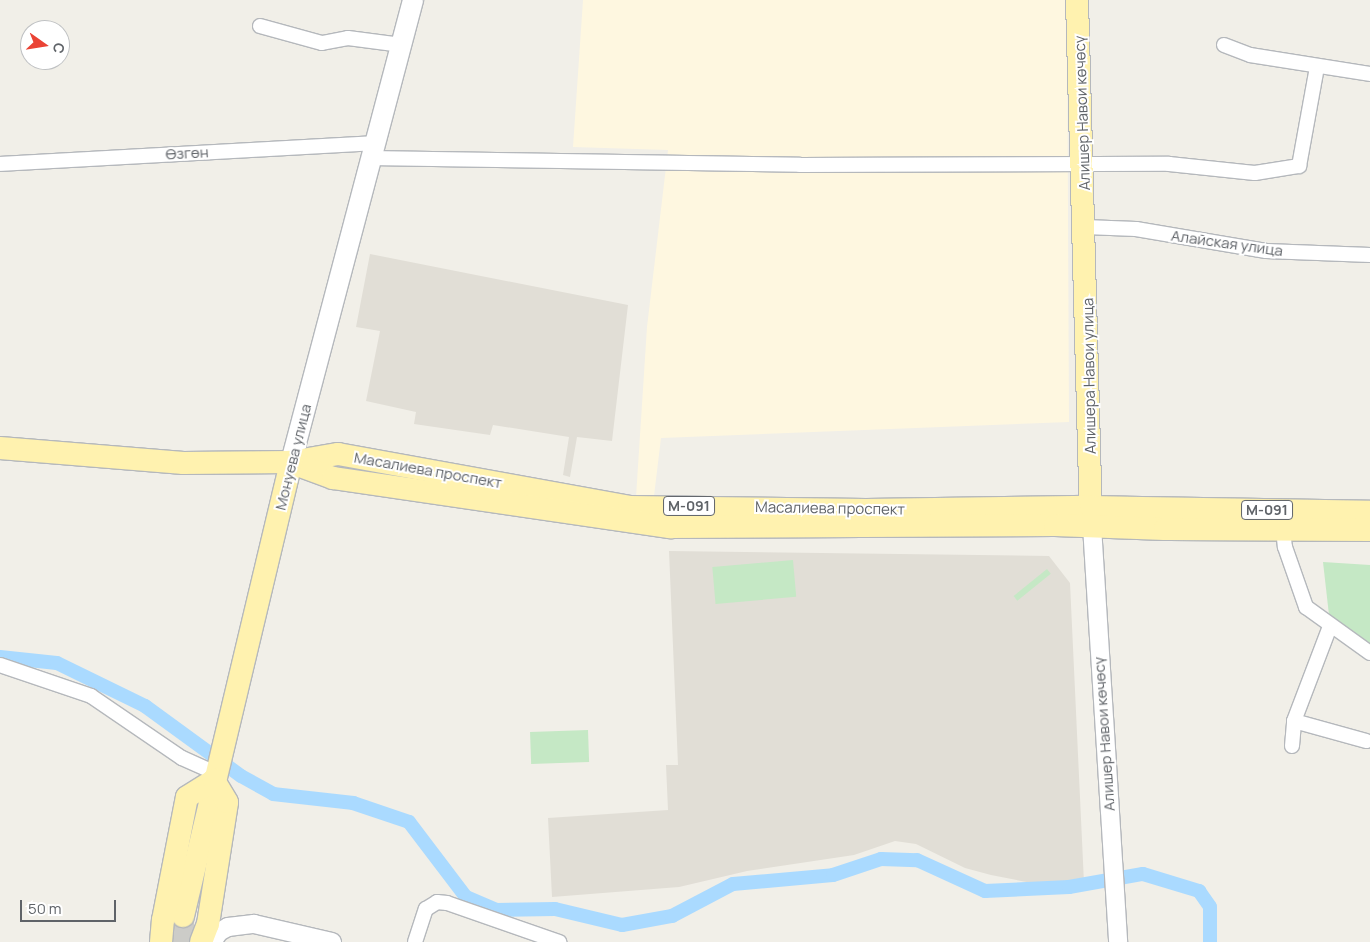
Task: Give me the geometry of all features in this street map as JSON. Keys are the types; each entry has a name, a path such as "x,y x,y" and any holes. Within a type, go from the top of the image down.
{"main road":[{"name":"Монуева улица","path":"183,916 291,462 413,0"},
{"name":"Алишер Навои көчөсү","path":"1077,0 1085,226"},
{"name":"Алишера Навои улица","path":"1085,226 1091,517"},
{"path":"0,448 183,463 291,462"},
{"name":"Масалиева проспект","path":"291,462 333,478 670,527 1370,512"},
{"name":"М-091","path":"1091,517 1282,529 1370,530"},
{"path":"162,942 163,920 187,797 217,768 227,802 208,924 201,942"}],"street":[{"path":"260,26 322,42 348,38 402,45"},
{"path":"1224,45 1250,55 1318,68 1370,74"},
{"name":"Өзгөн","path":"0,164 372,150 963,166 1084,163 1169,164 1256,173 1300,166 1318,68"},
{"name":"Алайская улица","path":"1085,226 1136,229 1266,251 1370,256"},
{"name":"Алишер Навои көчөсү","path":"1091,517 1118,942"},
{"path":"1282,529 1284,548 1306,607 1370,653"},
{"path":"1292,746 1294,721 1330,626"},
{"path":"0,665 91,696 182,758 217,768"},
{"path":"1294,721 1366,741"},
{"path":"415,942 426,909 437,902 446,903 559,942"},
{"path":"212,942 219,932 228,928 254,924 332,942"}],"shaded area":[{"path":"583,0 1067,0 1069,422 661,438 654,496 636,497 647,327 668,150 573,147"},
{"path":"370,254 628,305 612,441 577,437 570,477 563,475 569,437 493,425 490,435 414,424 416,412 366,401 380,331 356,327"},
{"path":"669,551 1049,556 1070,583 1084,883 1052,887 991,875 965,868 916,844 895,841 854,855 747,871 679,887 552,897 548,818 668,810 666,765 678,765"}],"green space":[{"path":"793,560 796,597 716,604 712,567"},
{"path":"1323,562 1370,565 1370,647 1329,615"},
{"path":"1047,569 1051,574 1017,601 1014,596"},
{"path":"588,730 589,762 531,764 530,732"}],"waterway":[{"path":"0,657 57,663 145,706 241,776 273,794 353,803 409,822 466,897 496,910 555,909 622,925 672,916 733,884 833,875 881,859 917,860 985,891 1069,887 1143,874 1199,891 1210,907 1210,942"}],"tunnel":[{"path":"183,916 183,942"}]}
